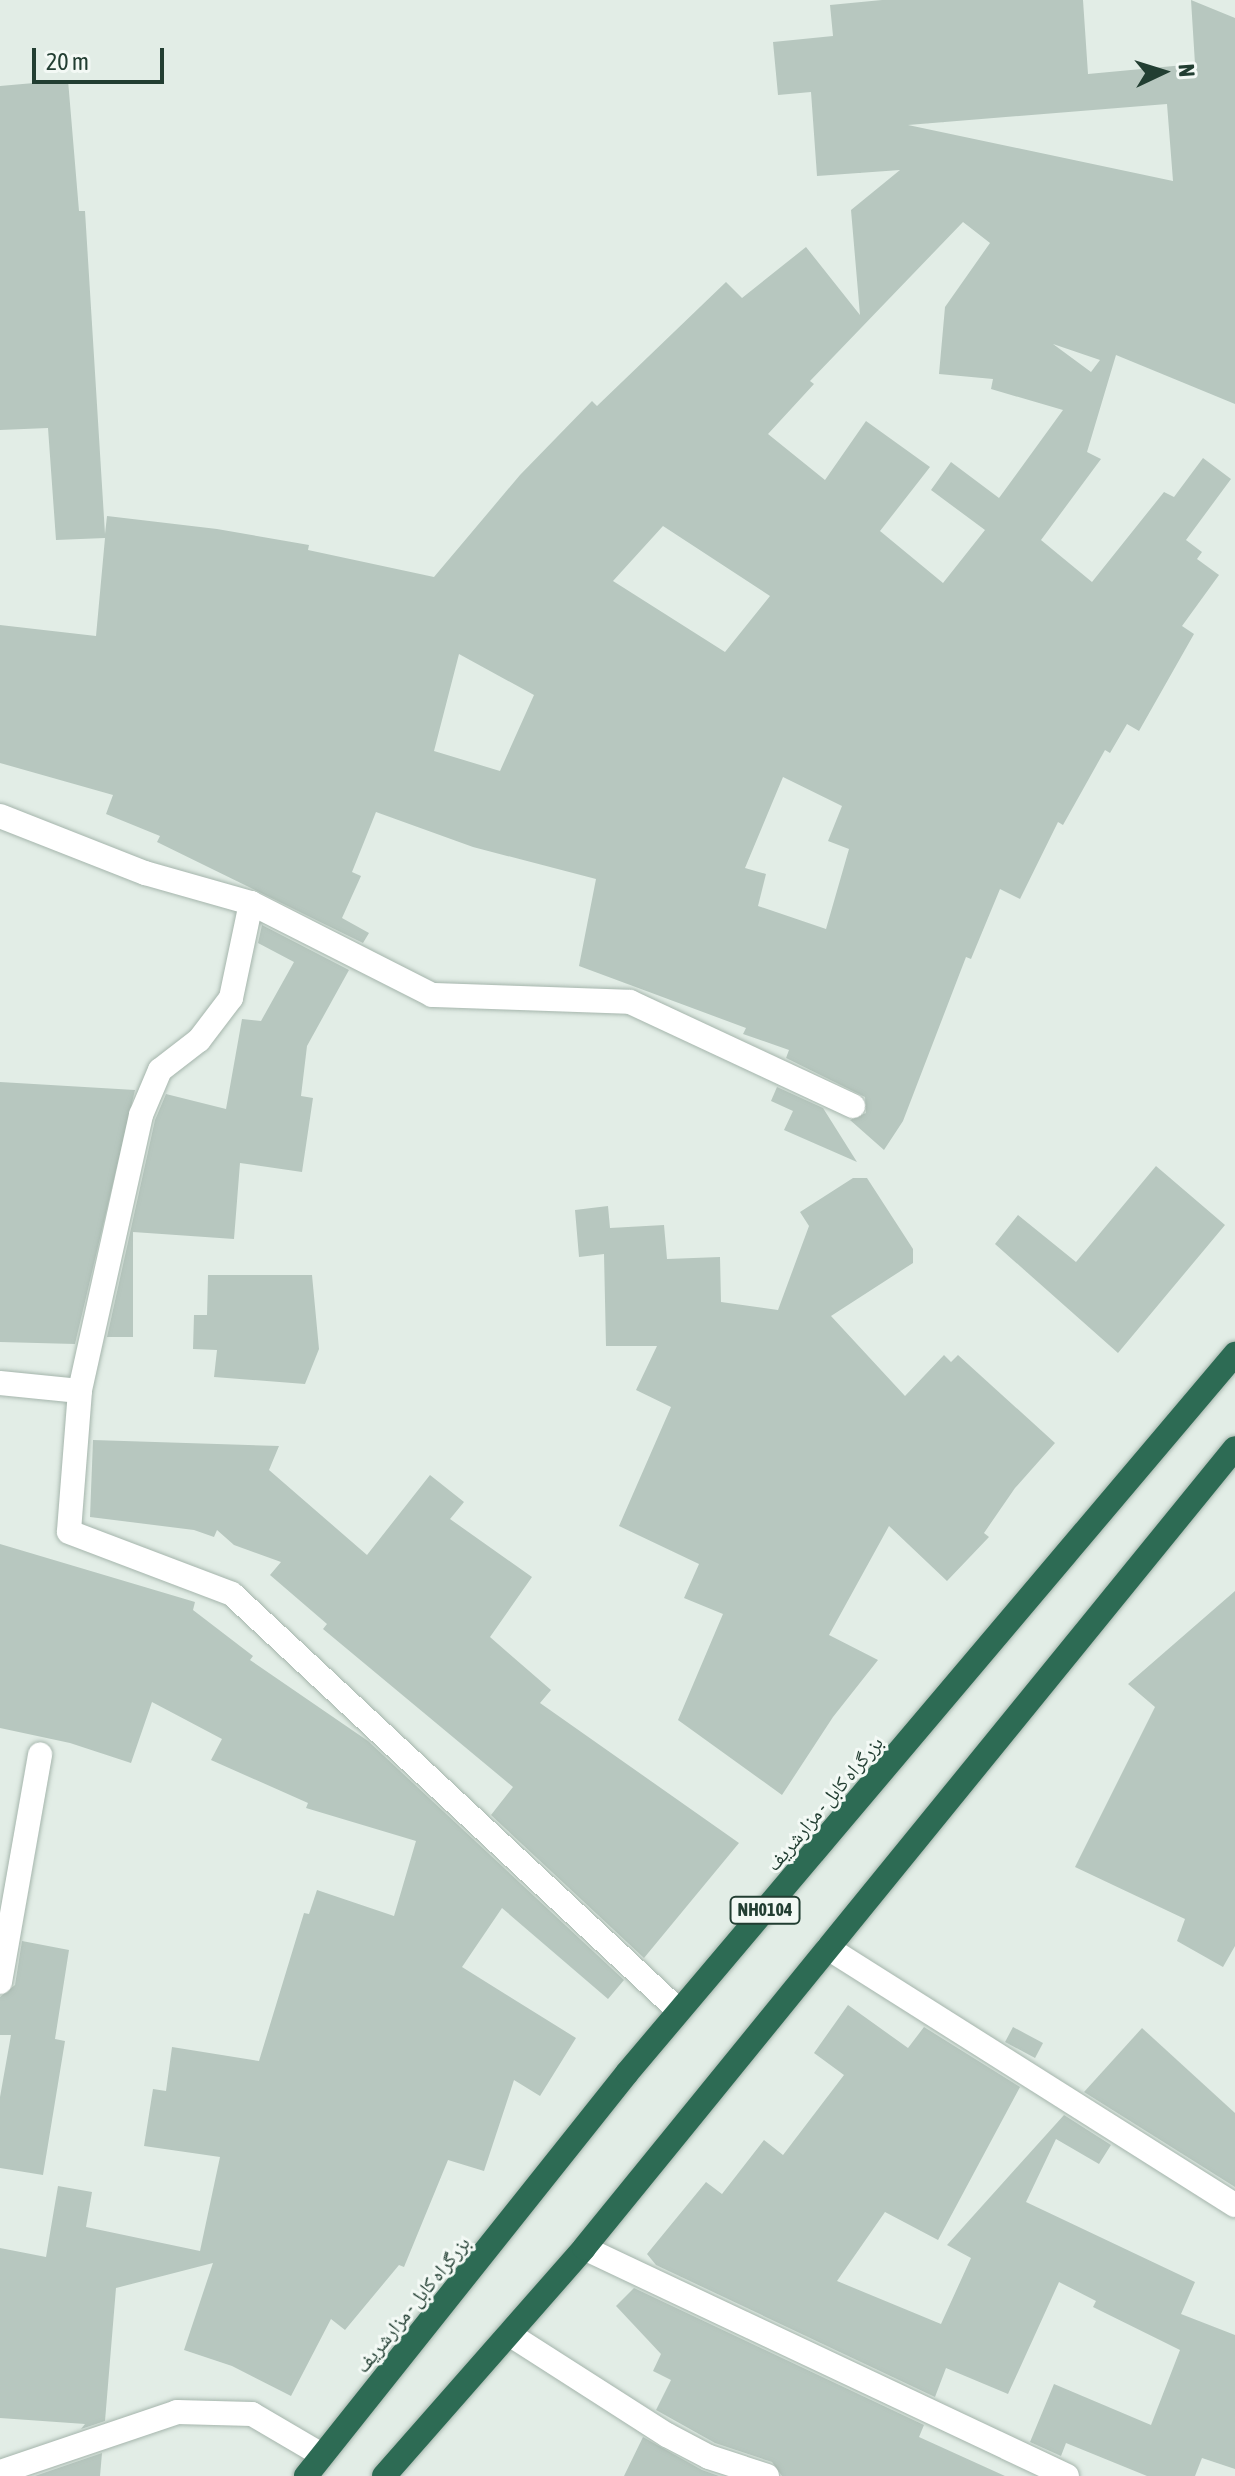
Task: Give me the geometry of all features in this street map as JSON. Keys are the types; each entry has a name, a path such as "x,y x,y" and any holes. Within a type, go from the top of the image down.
{"highway":[{"name":"بزرگراه کابل - مزارشریف","path":"306,2476 679,2011 1235,1354"},
{"path":"384,2476 584,2248 1235,1448"}],"street":[{"path":"0,816 145,873 251,903 432,995 630,1002 853,1106"},
{"path":"251,903 231,998 199,1040 160,1070 141,1115 80,1391 69,1532 232,1594 679,2011"},
{"path":"0,1383 80,1391"},
{"path":"0,1982 40,1754"},
{"path":"828,1948 1235,2205"},
{"path":"584,2248 1067,2476"},
{"path":"509,2334 667,2435 709,2457 767,2476"},
{"path":"0,2472 177,2412 252,2414 322,2455"}],"building":[{"path":"882,0 1083,0 1088,74 1195,64 1191,0 1235,18 1235,404 1116,355 1087,452 1101,459 1041,540 1092,582 1164,492 1174,497 1203,458 1231,479 1186,540 1202,552 1197,559 1219,575 1182,626 1194,634 1139,731 1127,724 1110,753 1105,750 1063,825 1058,822 1020,899 1000,889 971,959 966,957 903,1121 884,1150 850,1120 866,1113 865,1097 786,1058 789,1050 743,1034 746,1028 579,966 596,879 473,847 376,812 352,872 361,876 342,918 369,933 363,943 157,842 160,836 106,814 113,795 0,763 0,625 96,636 105,538 56,540 48,428 0,430 0,86 68,80 79,211 85,211 105,534 107,516 217,529 309,545 308,550 434,577 520,475 592,401 597,406 726,282 742,298 806,247 860,315 851,210 900,170 817,176 811,92 778,95 773,42 833,36 830,5","holes":["1167,104 1173,181 908,125","963,222 990,243 945,307 939,374 993,379 991,389 1063,410 999,498 951,462 931,490 985,530 943,583 880,531 930,467 866,421 825,480 768,434 814,384 810,381","1053,344 1100,360 1091,372","663,526 770,596 725,652 613,581","459,654 534,695 500,771 434,751","783,777 842,806 828,841 849,849 826,929 758,906 766,874 745,868"]},
{"path":"262,925 349,970 307,1046 301,1096 313,1098 302,1172 240,1163 234,1239 133,1232 133,1337 107,1337 155,1120 166,1094 226,1109 242,1019 261,1021 294,962 258,943"},
{"path":"0,1082 135,1090 75,1344 0,1342"},
{"path":"777,1087 823,1108 857,1162 784,1130 793,1111 771,1101"},
{"path":"1156,1166 1225,1225 1118,1353 995,1244 1018,1215 1076,1262"},
{"path":"853,1178 867,1178 913,1249 913,1263 831,1316 905,1396 944,1355 951,1362 958,1355 1055,1443 1015,1488 984,1533 989,1537 947,1581 889,1526 829,1635 878,1660 833,1717 782,1795 678,1720 723,1614 684,1598 699,1564 619,1526 671,1407 636,1390 657,1346 606,1346 604,1254 579,1257 575,1210 608,1206 610,1228 664,1225 667,1259 720,1257 721,1302 778,1310 809,1226 800,1212"},
{"path":"208,1275 312,1275 319,1349 305,1384 214,1377 217,1350 193,1349 194,1315 207,1315"},
{"path":"93,1440 279,1446 269,1470 367,1555 430,1475 464,1502 450,1519 532,1577 490,1637 551,1690 540,1703 739,1843 644,1958 491,1815 513,1787 323,1629 327,1624 270,1575 281,1562 234,1545 217,1530 214,1537 194,1530 90,1517"},
{"path":"0,1544 195,1602 193,1610 253,1656 250,1660 368,1741 624,1980 608,1999 502,1908 462,1967 576,2038 540,2096 514,2080 484,2171 448,2160 404,2267 399,2265 345,2330 331,2319 291,2396 232,2366 184,2350 213,2263 116,2288 105,2421 81,2429 85,2424 0,2418 0,2248 46,2257 58,2186 92,2192 86,2227 200,2251 220,2157 144,2146 153,2089 166,2091 172,2047 259,2061 304,1913 309,1914 317,1890 394,1916 416,1841 306,1808 308,1803 211,1760 222,1739 152,1702 131,1763 70,1743 0,1728"},
{"path":"1235,1591 1235,1946 1223,1967 1177,1941 1185,1919 1075,1867 1155,1707 1128,1684"},
{"path":"22,1941 69,1950 55,2039 65,2041 43,2175 0,2168 0,2097 11,2035 0,2035 0,1997 15,1985"},
{"path":"848,2005 908,2048 924,2027 1020,2087 938,2240 885,2212 837,2281 941,2324 971,2258 947,2245 1064,2115 1111,2145 1099,2164 1056,2139 1026,2202 1195,2282 1181,2314 1235,2335 1235,2469 1202,2458 1195,2476 1147,2476 1066,2443 1061,2456 1030,2442 1054,2384 1151,2425 1180,2350 1093,2307 1096,2301 1059,2282 1008,2394 946,2368 935,2397 656,2265 647,2254 706,2182 722,2194 764,2140 783,2155 844,2075 814,2053"},
{"path":"1013,2027 1043,2043 1035,2058 1005,2042"},
{"path":"1142,2028 1235,2113 1235,2187 1084,2092"},
{"path":"634,2288 924,2425 919,2437 1005,2476 782,2476 772,2462 715,2443 656,2410 671,2380 653,2371 661,2354 616,2306"},
{"path":"643,2437 702,2470 719,2476 624,2476"},
{"path":"102,2453 100,2476 35,2476"}]}
